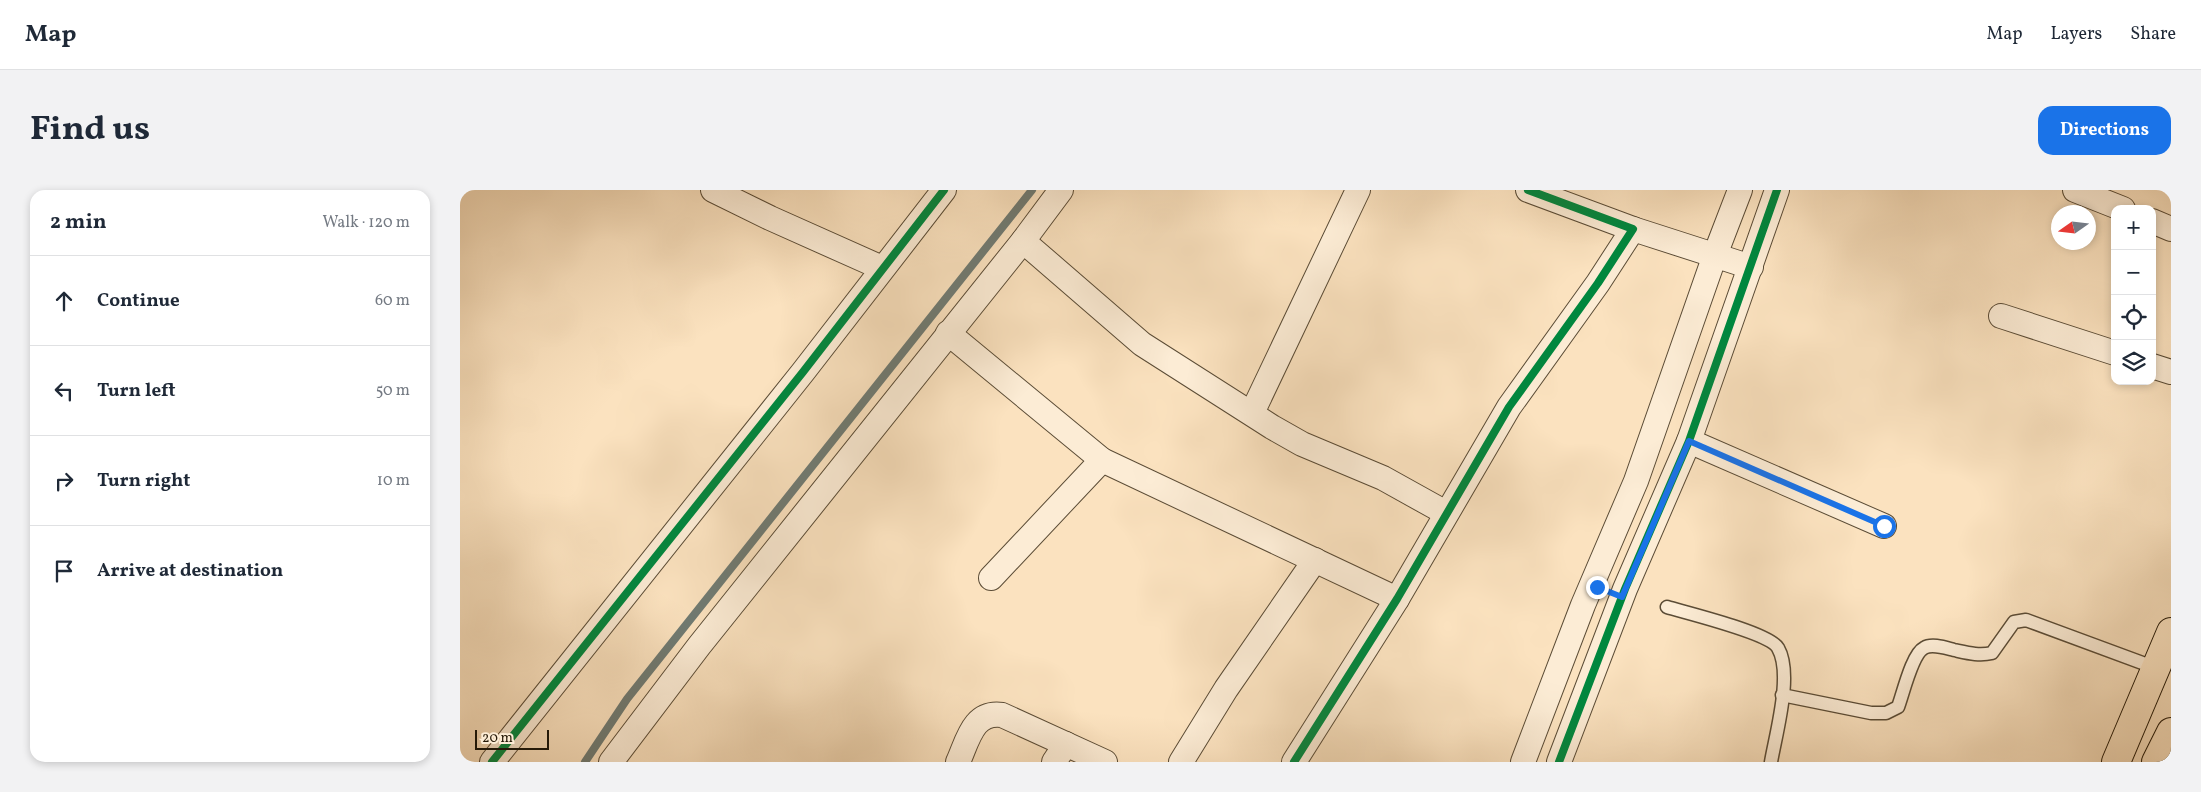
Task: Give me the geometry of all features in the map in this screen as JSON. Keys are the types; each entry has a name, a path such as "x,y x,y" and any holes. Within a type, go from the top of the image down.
{"main road":[{"path":"2116,762 2171,632"},
{"path":"2156,762 2171,732"}],"street":[{"path":"713,190 770,218 882,268"},
{"path":"492,762 803,372 944,190"},
{"path":"611,762 699,646 948,333 1024,241 1061,190"},
{"path":"1252,413 1358,190"},
{"path":"1528,190 1633,229 1733,261"},
{"path":"1523,762 1606,591 1689,441 1733,261 1740,190"},
{"path":"1559,762 1636,480 1733,261 1777,190"},
{"path":"2075,190 2112,205"},
{"path":"2156,223 2171,229"},
{"path":"1294,762 1397,599 1509,407 1598,284 1633,229"},
{"path":"1024,241 1142,344 1302,444 1383,478 1446,513"},
{"path":"2001,316 2111,352"},
{"path":"948,333 1102,460 1397,599"},
{"path":"2156,367 2171,372"},
{"path":"1689,441 1884,526"},
{"path":"991,578 1102,460"},
{"path":"1181,762 1226,689 1315,560"},
{"path":"958,762 978,720 991,713 1002,715 1060,753 1105,762"}],"lane":[{"path":"1667,607 1760,635 1778,646 1783,661 1782,695 1771,762"},
{"path":"1782,695 1871,713 1886,713 1898,708 1916,658 1925,647 1934,646 1980,656 1992,654 2014,622 2026,620 2156,668"}],"waterway":[{"path":"585,762 627,699 1032,190"}],"cycle path":[{"path":"492,762 803,372 944,190"},
{"path":"1294,762 1397,599 1509,407 1598,283 1633,229 1528,190"},
{"path":"1559,762 1625,589 1689,441 1777,190"}],"route":[{"path":"1597,587 1622,597 1689,441 1884,526"}]}
